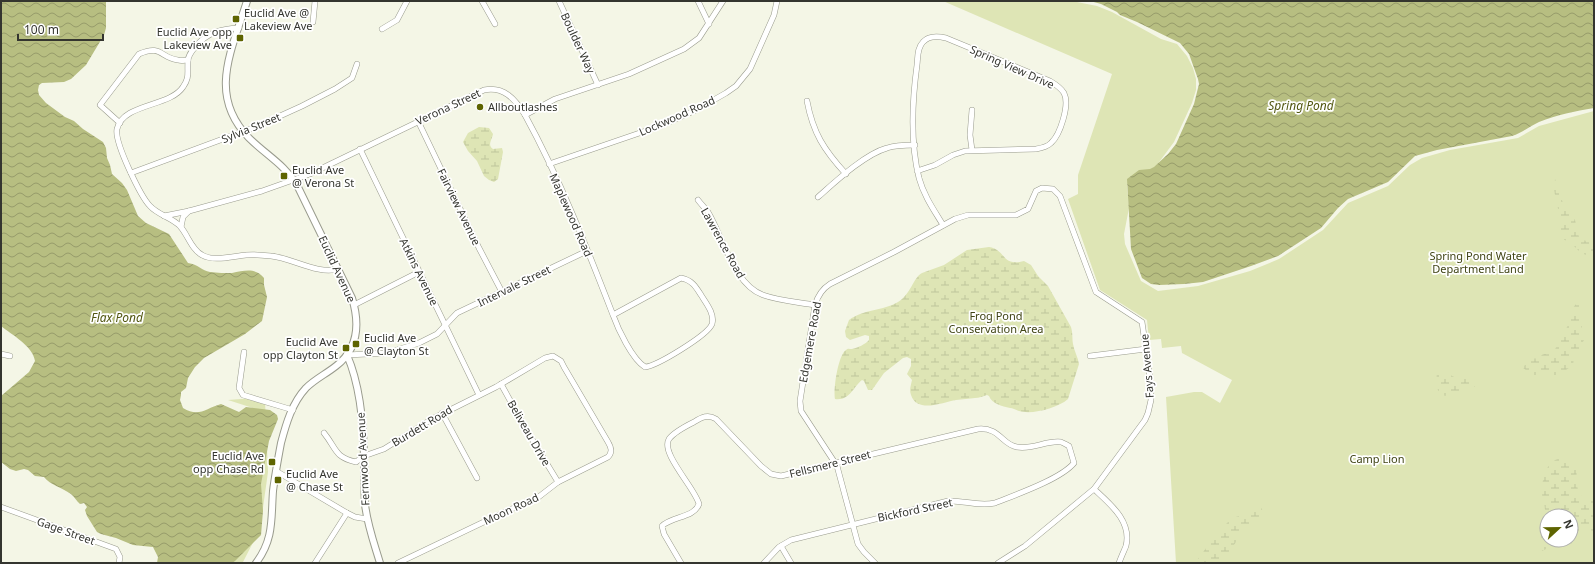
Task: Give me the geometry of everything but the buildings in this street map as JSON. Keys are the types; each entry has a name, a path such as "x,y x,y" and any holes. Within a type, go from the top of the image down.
{"street":[{"name":"Euclid Avenue","path":"247,1 226,71 225,95 230,112 243,131 282,166 293,180 338,269 354,305 357,328 354,345 347,355 337,365 307,387 293,410 284,431 276,471 271,531 267,544 256,563"},
{"path":"313,22 315,1"},
{"path":"382,29 397,20 407,1"},
{"path":"482,1 495,24"},
{"name":"Boulder Way","path":"559,1 598,85"},
{"path":"698,1 709,24"},
{"path":"525,116 555,99 636,72 684,49 699,38 723,1"},
{"name":"Lockwood Road","path":"549,164 660,126 696,110 736,86 750,69 774,15 777,1"},
{"path":"239,28 225,29 214,32 202,40 191,52 188,60 188,80 179,94 142,108 124,117 117,130 120,147 131,173 149,205 180,227 194,249 201,254 208,257 224,258 248,255 272,256 328,271 338,269"},
{"name":"Spring View Drive","path":"918,171 958,153 972,150 1036,149 1045,147 1053,140 1057,133 1065,113 1066,98 1061,89 1050,81 952,40 935,36 926,39 923,42 918,52 913,96 912,116 915,145 918,171 924,193 943,225"},
{"path":"120,124 100,104 139,54 148,50 161,52 178,60 188,60"},
{"name":"Sylvia Street","path":"131,173 243,131 302,106 335,89 352,78 357,64"},
{"name":"Verona Street","path":"164,216 189,211 262,191 310,174 484,90 490,89 510,95 525,116"},
{"path":"807,101 812,123 817,136 825,150 846,174"},
{"path":"972,110 970,135 972,150"},
{"name":"Maplewood Road","path":"525,116 564,196 597,272 613,315 617,325 634,356 641,364 645,367 654,365 667,358 702,335 709,328 712,320 709,309 695,285 690,281 681,278 613,315"},
{"name":"Fairview Avenue","path":"418,121 479,248 502,292"},
{"path":"818,197 846,174 872,155 885,148 915,145"},
{"name":"Atkins Avenue","path":"360,149 478,395"},
{"name":"Edgemere Road","path":"875,563 860,548 844,485 836,464 803,415 800,407 801,391 815,305 821,292 830,284 894,252 952,220 968,215 1016,215 1028,209 1033,196 1038,189 1050,188"},
{"name":"Fays Avenue","path":"998,563 1025,546 1094,489 1142,426 1148,413 1151,400 1144,329 1140,320 1096,292 1060,196 1057,192 1050,188"},
{"name":"Lawrence Road","path":"698,200 708,212 737,272 747,285 762,295 782,300 815,305"},
{"path":"180,227 184,217 189,211"},
{"name":"Intervale Street","path":"347,355 374,355 397,351 419,343 437,334 457,313 587,251"},
{"path":"354,305 419,272"},
{"path":"1090,356 1146,348"},
{"path":"244,352 239,388 243,395 293,410"},
{"path":"1,354 10,356"},
{"name":"Fernwood Avenue","path":"347,355 355,375 362,430 367,518 380,563"},
{"name":"Burdett Road","path":"324,433 337,454 343,458 356,462 364,456 384,449 442,413 501,384 545,358 553,356 561,362 598,424"},
{"name":"Beliveau Drive","path":"501,384 558,482"},
{"path":"442,413 477,478"},
{"name":"Fellsmere Street","path":"681,563 664,534 662,527 666,522 692,513 699,504 697,497 670,455 667,447 668,440 672,435 704,416 712,416 716,419 760,466 771,474 781,476 984,428 993,431 1010,444 1017,447 1028,448 1061,442 1069,446 1074,463 1069,469"},
{"name":"Moon Road","path":"398,563 509,510 536,499 558,482 608,457 611,454 611,446 598,424"},
{"name":"Bickford Street","path":"764,563 781,546 790,540 853,523 948,501 988,505 1033,487 1069,469"},
{"path":"276,471 347,513 355,517 367,518"},
{"path":"1094,489 1117,511 1124,523 1127,538 1126,546 1119,563"},
{"name":"Gage Street","path":"1,507 116,549 120,557 119,563"},
{"path":"315,563 347,513"},
{"path":"781,546 790,563"}],"green space":[{"path":"943,1 1072,1 1097,6 1112,12 1161,39 1177,44 1187,56 1193,68 1196,79 1196,90 1192,103 1174,142 1151,173 1130,178 1127,186 1129,208 1124,234 1125,244 1141,281 1158,291 1198,286 1250,271 1279,259 1323,230 1348,203 1388,186 1410,165 1422,158 1450,150 1518,138 1539,126 1594,111 1594,563 1176,563 1166,397 1202,392 1220,403 1232,380 1182,353 1181,346 1162,348 1161,339 1149,340 1147,320 1100,290 1068,199 1078,194 1078,175 1112,74"},
{"path":"479,127 489,128 493,134 490,146 493,149 502,148 503,152 498,179 494,182 484,176 477,161 468,151 463,142 468,133"},
{"path":"1555,179 1564,206 1575,220 1579,237 1583,240 1594,243 1594,258 1581,253 1570,242 1562,239 1558,234 1560,218 1554,190"},
{"name":"Frog Pond Conservation Area","path":"989,247 999,251 1011,262 1024,261 1031,265 1038,276 1048,286 1071,327 1074,347 1079,364 1068,399 1052,408 1031,412 1019,411 995,403 987,395 978,398 956,400 931,405 919,404 914,401 910,393 912,380 907,374 911,366 911,359 907,357 903,358 884,373 872,390 868,390 864,381 862,380 848,396 835,399 838,365 843,353 847,349 859,347 869,340 869,336 865,335 850,340 846,337 845,331 849,320 855,316 898,302 906,295 916,279 922,273 944,265 967,250"},
{"path":"1576,304 1579,305 1579,316 1583,323 1580,332 1584,340 1574,358 1573,365 1559,375 1533,375 1523,368 1531,359 1540,357 1543,354 1553,353 1567,327 1573,308"},
{"path":"1442,370 1453,377 1474,377 1480,380 1479,383 1462,394 1451,396 1441,395 1437,388 1436,379 1437,373"},
{"path":"254,398 265,400 268,472 260,529 243,562 207,563 265,412 228,400"},
{"path":"1564,457 1568,464 1578,461 1576,480 1579,495 1584,497 1594,496 1594,531 1585,531 1579,534 1579,508 1545,508 1542,496 1544,476 1549,466 1553,462"},
{"path":"1261,507 1263,512 1245,529 1223,558 1214,563 1195,563 1218,532 1232,518 1250,513"}],"water":[{"name":"Flax Pond","path":"1,1 106,1 106,28 104,35 86,65 71,79 64,82 42,83 39,85 39,95 46,103 65,117 74,121 83,129 103,142 106,148 107,158 112,174 127,190 138,216 146,223 169,234 188,263 210,272 218,273 253,271 257,272 264,278 267,297 262,321 245,334 204,358 195,367 188,378 186,388 181,392 180,400 183,408 194,412 202,411 221,404 239,412 246,407 270,410 277,415 278,419 269,441 261,484 263,511 261,535 232,563 157,563 158,557 153,547 133,545 97,532 87,516 85,510 87,507 84,503 80,504 71,494 44,477 35,476 28,470 24,469 16,471 10,469 1,462 1,396 29,372 35,361 30,350 1,326"},
{"name":"Spring Pond","path":"1090,1 1594,1 1594,108 1580,110 1546,120 1512,136 1437,150 1415,156 1388,182 1348,199 1321,228 1278,256 1203,282 1159,285 1151,284 1142,278 1131,249 1127,179 1139,170 1154,167 1176,144 1194,104 1199,84 1198,79 1189,54 1180,43 1120,15 1101,4"}],"place":[{"name":"Euclid Ave @ Lakeview Ave","path":"236,19"},
{"name":"Euclid Ave opp Lakeview Ave","path":"240,38"},
{"name":"Allboutlashes","path":"480,107"},
{"name":"Euclid Ave @ Verona St","path":"284,176"},
{"name":"Euclid Ave @ Clayton St","path":"356,344"},
{"name":"Euclid Ave opp Clayton St","path":"346,348"},
{"name":"Euclid Ave opp Chase Rd","path":"272,462"},
{"name":"Euclid Ave @ Chase St","path":"278,480"}],"park label":[{"name":"Spring Pond Water Department Land","path":"1478,262"},
{"name":"Camp Lion","path":"1377,459"}]}
